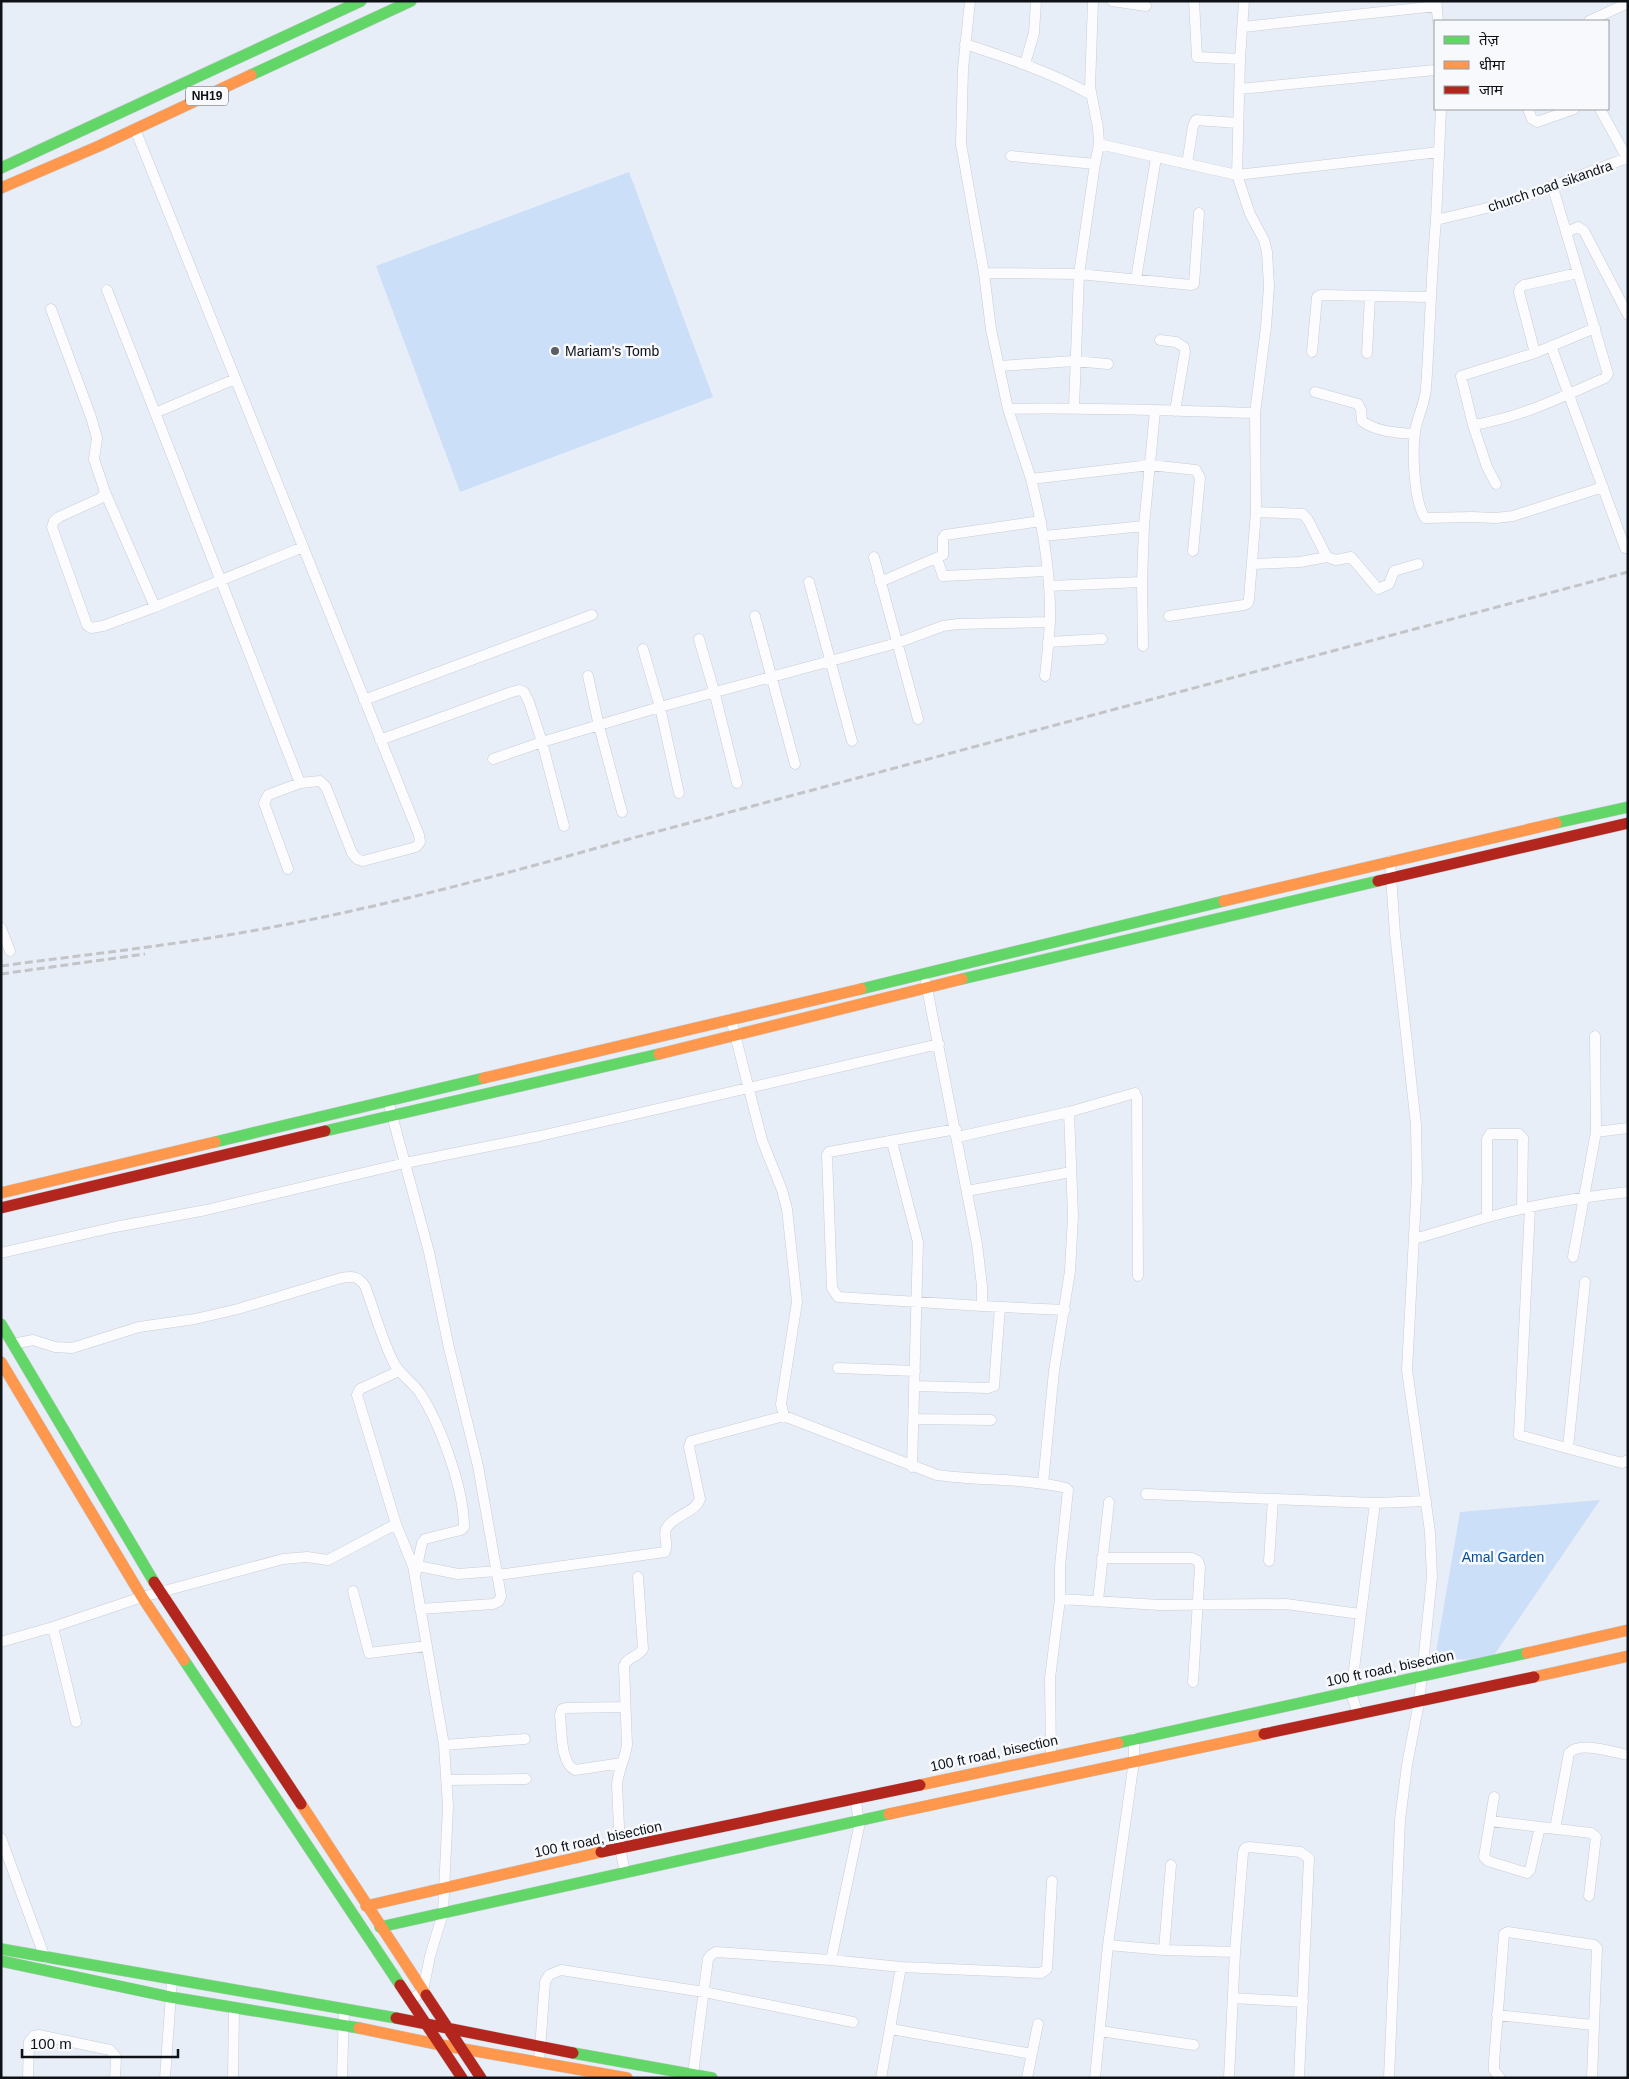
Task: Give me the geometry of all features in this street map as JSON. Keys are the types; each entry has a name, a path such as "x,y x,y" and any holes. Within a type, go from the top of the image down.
{"main road":[{"name":"NH19","path":"1,168 361,1"},
{"name":"NH19","path":"1,188 135,129 411,1"},
{"path":"1,1193 924,974 1390,861 1628,807"},
{"path":"1,1208 391,1115 736,1036 927,987 1628,823"},
{"path":"1229,901 1233,916"},
{"path":"1,1324 160,1592 460,2049 481,2078"},
{"path":"1,1362 142,1597 462,2078"},
{"name":"100 ft road, bisection","path":"366,1906 620,1848 1421,1677 1628,1630"},
{"path":"380,1927 1134,1761 1419,1702 1628,1656"},
{"path":"1,1949 426,2023 541,2047 712,2078"},
{"path":"1,1961 170,1997 343,2026 460,2049 627,2078"}],"street":[{"path":"328,1 333,13"},
{"path":"970,1 965,44 961,144 1008,409 1032,479 1044,536 1049,586 1050,622 1045,676"},
{"path":"1025,64 1034,33 1036,1"},
{"path":"1074,408 1074,361 1079,274 1099,144 1098,128 1090,94 1093,1"},
{"path":"1112,1 1146,6"},
{"path":"1194,1 1197,57 1240,59"},
{"path":"1169,616 1248,603 1256,512 1255,413 1266,327 1268,286 1267,252 1264,240 1250,214 1238,175 1240,59 1244,1"},
{"path":"1243,27 1436,4 1438,20"},
{"path":"1591,20 1628,4"},
{"path":"965,44 1025,64 1070,83 1090,94"},
{"path":"1240,89 1434,70"},
{"path":"1441,110 1426,390 1424,405 1415,434 1418,497 1422,514 1430,520 1513,516 1603,487"},
{"path":"1528,110 1532,119 1537,122 1571,110"},
{"path":"1601,110 1627,159"},
{"path":"1187,164 1193,126 1196,120 1238,123"},
{"path":"135,129 419,836 420,842 416,847 363,861 357,859 352,854 326,787 320,781 300,783 268,795 264,803 288,869"},
{"path":"1099,144 1238,175 1439,152"},
{"path":"1011,156 1095,164"},
{"path":"1136,279 1156,158"},
{"name":"church road sikandra","path":"1436,220 1508,203 1553,188 1627,159"},
{"path":"1473,425 1512,417 1605,378 1608,374 1553,188"},
{"path":"984,273 1079,274 1191,285 1194,284 1199,213"},
{"path":"1567,232 1578,227 1584,231 1628,315"},
{"path":"1535,352 1519,292 1520,288 1524,285 1578,272"},
{"path":"107,290 300,783"},
{"path":"1312,352 1317,297 1321,295 1430,297"},
{"path":"1367,353 1370,296"},
{"path":"51,310 97,438 95,465 155,607"},
{"path":"1496,484 1487,467 1473,425 1461,376 1535,352 1595,328"},
{"path":"1160,340 1176,342 1184,347 1185,352 1175,411"},
{"path":"1551,346 1624,548"},
{"path":"999,366 1074,361 1108,364"},
{"path":"155,412 235,379"},
{"path":"1315,392 1358,404 1361,410 1362,421 1367,424 1393,432 1415,434"},
{"path":"1008,409 1074,408 1255,413"},
{"path":"1143,646 1142,582 1144,526 1155,411"},
{"path":"1032,479 1150,465 1196,470 1200,475 1192,551"},
{"path":"105,492 101,498 59,517 54,521 52,527 88,625 96,628 155,607 303,547"},
{"path":"1256,512 1303,514 1308,520 1326,557"},
{"path":"880,582 944,554 943,538 945,535 1041,520"},
{"path":"1044,536 1144,526"},
{"path":"874,557 918,719"},
{"path":"1252,564 1300,562 1326,557 1337,560 1351,557 1378,589 1389,584 1394,571 1418,564"},
{"path":"936,559 944,576 1047,571"},
{"path":"809,582 832,660 852,741"},
{"path":"1049,586 1142,582"},
{"path":"364,700 592,615"},
{"path":"755,616 795,764"},
{"path":"493,759 542,742 714,691 897,643 943,626 1050,622"},
{"path":"699,639 737,782"},
{"path":"1048,642 1102,639"},
{"path":"644,649 660,707 679,793"},
{"path":"588,676 622,812"},
{"path":"380,740 519,690 527,696 542,742 564,826"},
{"path":"1389,2078 1400,1820 1407,1765 1419,1702 1432,1577 1430,1532 1407,1370 1417,1179 1416,1125 1390,861"},
{"path":"1,928 10,951"},
{"path":"924,974 957,1133 981,1265 982,1306"},
{"path":"731,1019 762,1140 782,1190 787,1209 797,1302 781,1404 784,1416"},
{"path":"1573,1257 1596,1132 1595,1036"},
{"path":"1,1253 115,1227 206,1210 405,1163 540,1136 939,1044"},
{"path":"1064,1310 838,1297 832,1288 827,1155 831,1151 957,1133 1069,1112 1131,1094 1136,1095 1138,1276"},
{"path":"387,1100 429,1252 449,1348 478,1466 501,1596 496,1603 420,1609"},
{"path":"1043,1482 1054,1371 1071,1262 1073,1216 1069,1112"},
{"path":"1596,1132 1628,1128"},
{"path":"1487,1217 1487,1139 1490,1134 1519,1134 1522,1138 1526,1208 1518,1430 1522,1437 1622,1464 1628,1460"},
{"path":"892,1142 918,1242 912,1467"},
{"path":"967,1190 1071,1172"},
{"path":"1414,1239 1487,1217 1526,1208 1583,1197 1628,1192"},
{"path":"12,1344 33,1340 55,1347 78,1347 139,1327 216,1315 353,1276 360,1279 365,1286 390,1354 399,1371 420,1392 438,1430 456,1480 464,1525 461,1530 425,1539 416,1571"},
{"path":"1568,1448 1584,1282"},
{"path":"915,1386 988,1388 994,1386 1000,1307"},
{"path":"838,1368 915,1371"},
{"path":"399,1371 360,1389 357,1395 396,1524 416,1571 420,1609 444,1746 448,1806 442,1888 443,1913 430,1956 423,1991 411,2000"},
{"path":"416,1571 458,1574 497,1573 665,1552 667,1548 666,1530 672,1523 697,1505 700,1499 689,1447 691,1441 784,1416 912,1467 937,1475 1043,1482 1066,1488 1068,1490 1060,1566 1060,1599 1050,1678 1051,1756"},
{"path":"914,1419 991,1420"},
{"path":"1146,1494 1375,1503 1426,1501"},
{"path":"1269,1562 1273,1499"},
{"path":"1098,1600 1109,1502"},
{"path":"1358,1714 1351,1692 1375,1503"},
{"path":"1,1642 53,1627 142,1597 283,1558 307,1557 328,1560 396,1524"},
{"path":"1102,1558 1192,1558 1198,1561 1200,1567 1193,1682"},
{"path":"625,1872 620,1848 617,1775 627,1745 624,1666 628,1659 640,1654 643,1649 638,1577"},
{"path":"353,1591 369,1653 426,1646"},
{"path":"1060,1599 1098,1600 1130,1604 1286,1604 1360,1614"},
{"path":"53,1627 76,1722"},
{"path":"622,1763 575,1770 571,1768 565,1760 560,1715 562,1709 566,1708 625,1708"},
{"path":"1094,2078 1108,1945 1134,1761 1134,1738"},
{"path":"444,1746 524,1739"},
{"path":"1555,1829 1569,1754 1574,1748 1581,1746 1628,1755"},
{"path":"447,1780 526,1779"},
{"path":"1494,1797 1484,1858 1488,1861 1523,1873 1530,1870 1540,1827"},
{"path":"831,1960 860,1821 856,1799"},
{"path":"1491,1821 1591,1833 1596,1837 1589,1896"},
{"path":"1,1838 45,1958"},
{"path":"1229,2078 1235,1952 1244,1850 1249,1847 1300,1852 1306,1854 1310,1863 1299,2078"},
{"path":"1164,1950 1171,1865"},
{"path":"693,2074 708,1959 711,1954 716,1952 901,1967 1041,1973 1046,1969 1052,1881"},
{"path":"1485,2078 1497,2074 1497,2016 1504,1934 1508,1932 1596,1946 1592,2078"},
{"path":"1108,1945 1164,1950 1235,1952"},
{"path":"881,2078 901,1967"},
{"path":"539,2062 545,1982 549,1975 561,1970 704,1992 853,2022"},
{"path":"165,2078 172,1980"},
{"path":"1233,1998 1303,2002"},
{"path":"232,2078 234,2008"},
{"path":"342,2078 344,2009"},
{"path":"1497,2016 1593,2025"},
{"path":"1027,2078 1038,2024"},
{"path":"891,2029 1032,2054"},
{"path":"1100,2031 1194,2045"},
{"path":"28,2078 29,2042 30,2038 38,2035 110,2050 116,2057 115,2078"}],"green space":[{"path":"629,172 713,397 460,492 376,266"},
{"name":"Amal Garden","path":"1600,1500 1490,1661 1435,1658 1460,1512"}],"railway":[{"path":"1,966 222,936 422,895 1628,572"},
{"path":"1,974 145,954"}],"traffic: fast":[{"path":"1,168 361,1"},
{"path":"251,75 411,1"},
{"path":"1556,823 1628,807"},
{"path":"962,979 1378,881"},
{"path":"861,989 1224,901"},
{"path":"325,1131 659,1054"},
{"path":"215,1142 484,1078"},
{"path":"1,1324 154,1582"},
{"path":"1118,1743 1527,1653"},
{"path":"184,1660 400,1985"},
{"path":"380,1927 889,1814"},
{"path":"1,1949 396,2018"},
{"path":"1,1961 170,1997 359,2028"},
{"path":"573,2053 712,2078"}],"traffic: slow":[{"path":"1,188 99,146 251,75"},
{"path":"1224,901 1556,823"},
{"path":"659,1054 962,979"},
{"path":"484,1078 861,989"},
{"path":"1,1193 215,1142"},
{"path":"1,1362 142,1597 184,1660"},
{"path":"1527,1653 1628,1630"},
{"path":"1534,1677 1628,1656"},
{"path":"889,1814 1264,1734"},
{"path":"920,1785 1118,1743"},
{"path":"301,1804 426,1995"},
{"path":"366,1906 601,1852"},
{"path":"359,2028 441,2045 627,2078"}],"traffic: jam":[{"path":"1378,881 1628,823"},
{"path":"1,1208 325,1131"},
{"path":"154,1582 301,1804"},
{"path":"1264,1734 1534,1677"},
{"path":"601,1852 920,1785"},
{"path":"400,1985 462,2078"},
{"path":"426,1995 481,2078"},
{"path":"396,2018 573,2053"}],"place":[{"name":"Mariam's Tomb","path":"555,351"}]}
